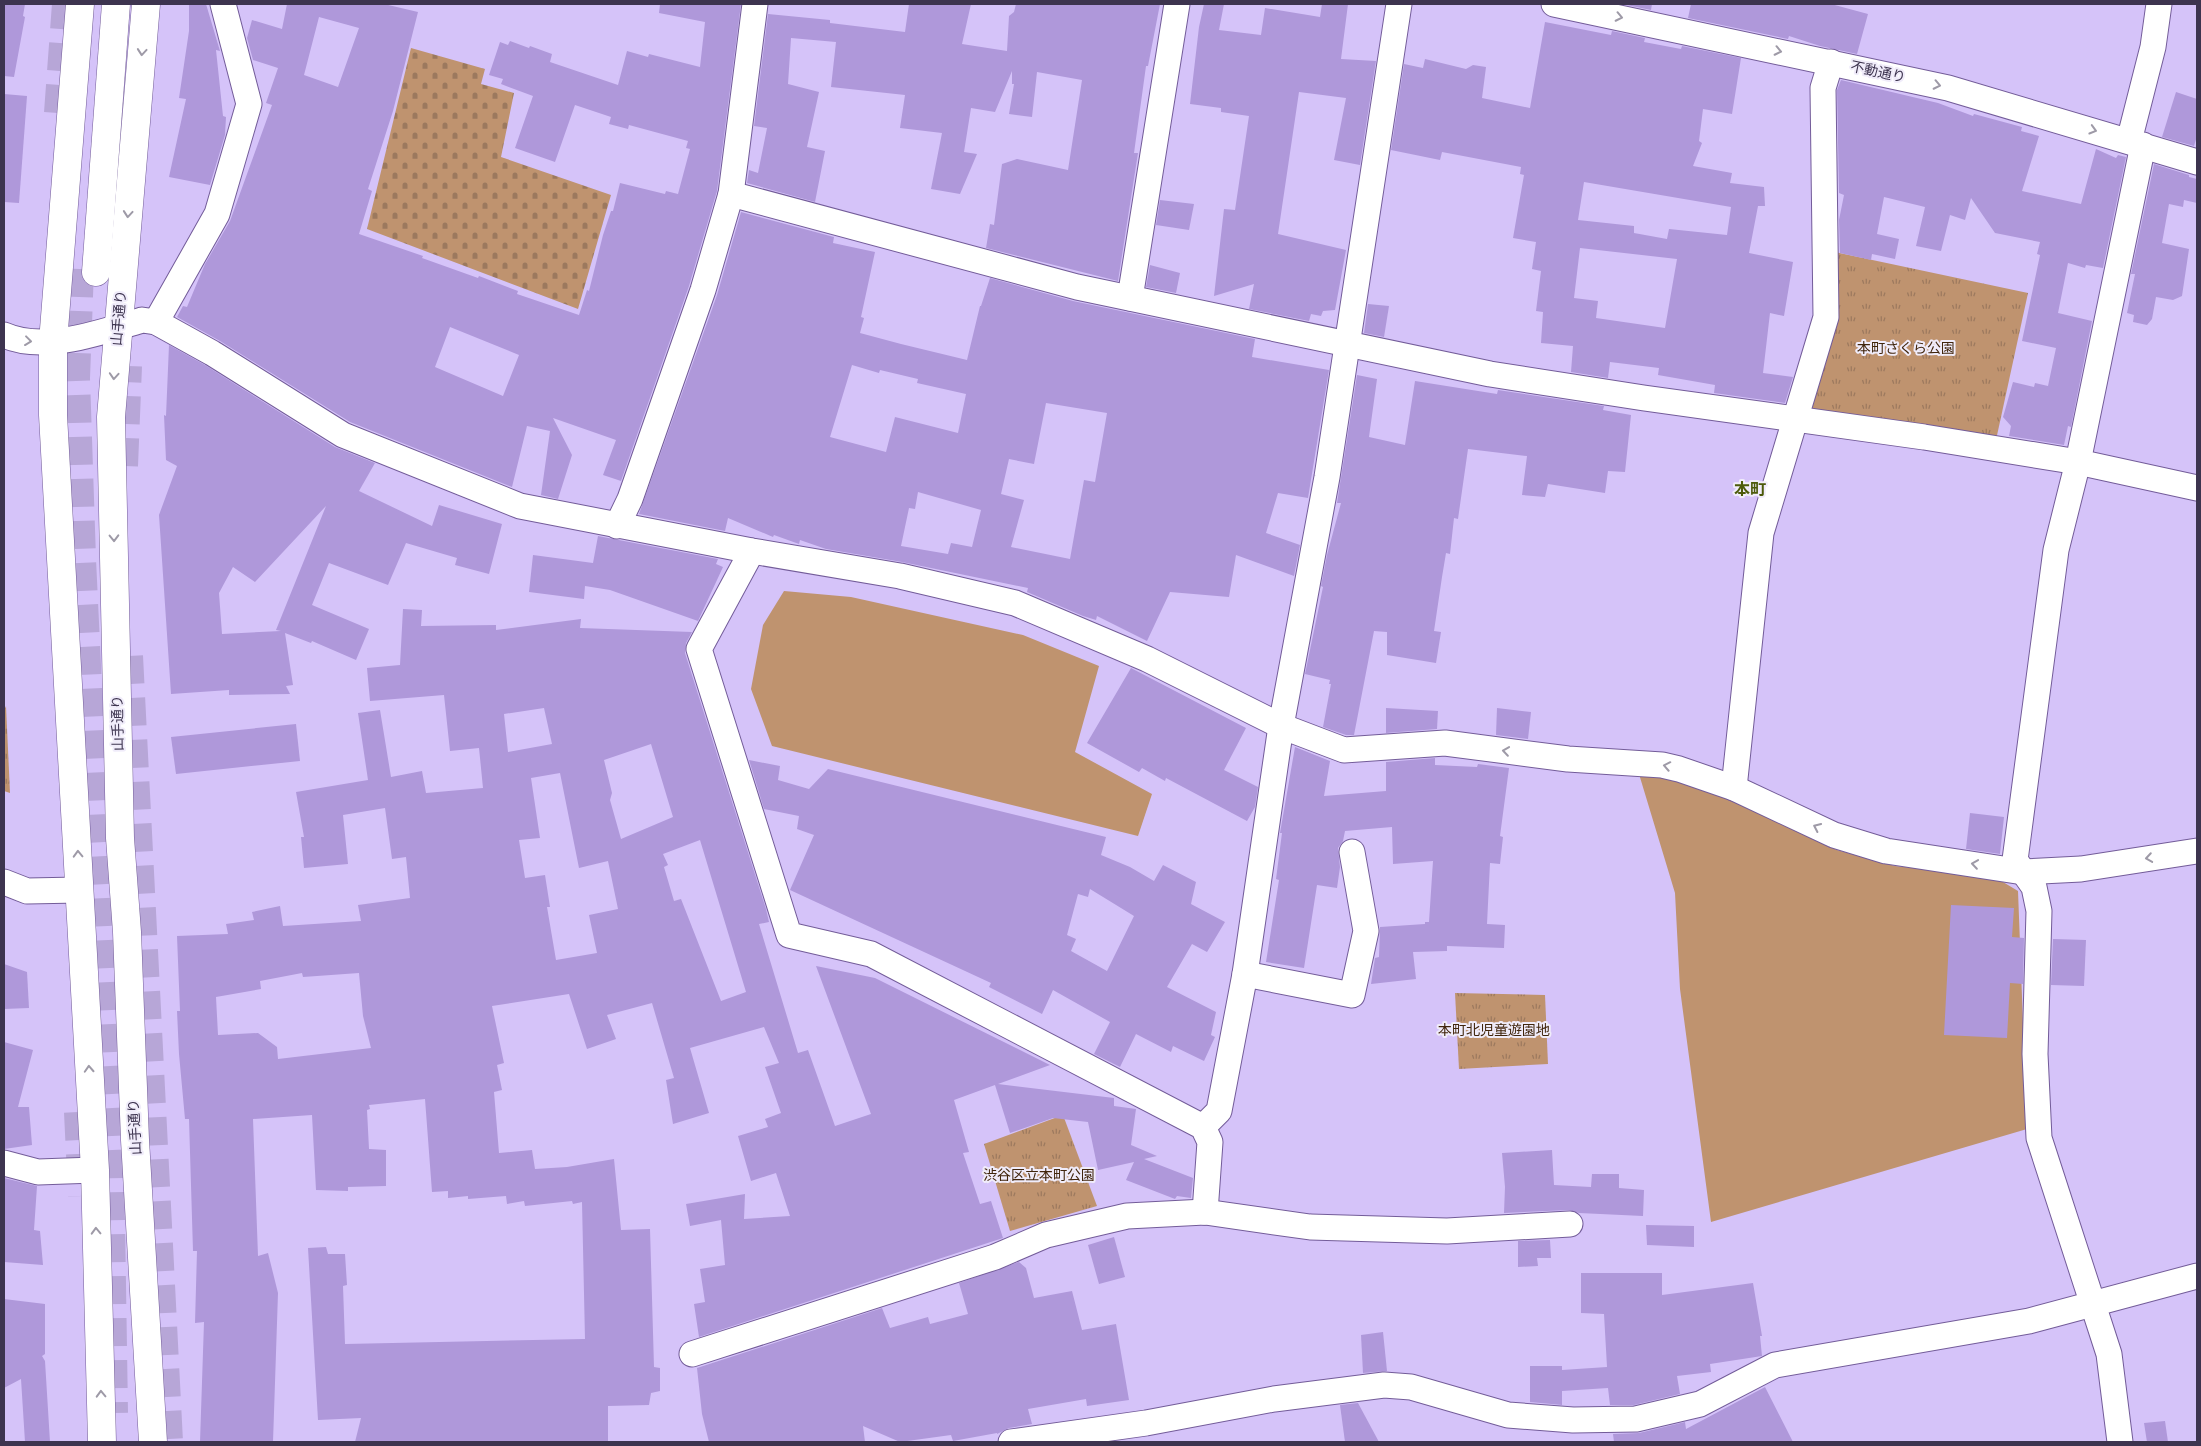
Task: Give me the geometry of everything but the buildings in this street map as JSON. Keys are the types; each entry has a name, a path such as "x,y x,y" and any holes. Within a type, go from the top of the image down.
{"main road":[{"path":"80,4 54,342 53,415 95,1170 102,1442"},
{"path":"102,4 88,270 116,4"},
{"name":"山手通り","path":"146,4 111,417 120,838 127,932 135,1140 154,1442"}],"street":[{"path":"156,322 216,214 249,104 223,4"},
{"path":"617,526 630,500 703,290 731,194 754,4"},
{"path":"1130,298 1177,4"},
{"path":"1203,1127 1219,1111 1246,974 1280,726 1327,477 1399,4"},
{"name":"不動通り","path":"1554,4 1948,88 2197,162"},
{"path":"2120,1442 2109,1354 2039,1138 2035,1054 2039,910 2034,887 2015,860 2056,550 2078,462 2136,143 2158,4"},
{"path":"1734,788 1761,533 1826,316 1823,88 1831,62"},
{"path":"731,194 1077,287 1490,374 1644,398 1795,418 2078,462 2197,488"},
{"path":"4,335 29,342 54,342 142,320 156,322 212,353 343,435 520,506 752,551 900,576 1015,603 1147,659 1280,726 1344,750 1446,743 1568,760 1662,765 1734,788 1834,835 1886,851 2023,872 2081,869 2197,851"},
{"path":"752,551 699,649 789,935 871,954 1203,1127 1210,1142 1205,1212"},
{"path":"1246,974 1352,995 1366,931 1352,852"},
{"path":"4,882 28,891 79,890"},
{"path":"4,1163 38,1172 95,1170"},
{"path":"692,1354 995,1257 1046,1235 1127,1216 1205,1212 1320,1227 1447,1231 1570,1224"},
{"path":"1012,1442 1148,1433 1274,1399 1384,1385 1411,1387 1508,1415 1573,1420 1636,1419 1700,1404 1775,1365 2029,1321 2197,1276"}],"green space":[{"path":"411,48 485,69 481,84 514,93 501,157 611,195 578,309 367,229"},
{"name":"本町さくら公園","path":"1830,251 2028,293 1996,440 1809,415"},
{"path":"784,591 851,597 1023,635 1099,666 1075,752 1152,794 1138,836 772,746 751,689 763,625"},
{"path":"6,706 10,793 4,791 4,711"},
{"path":"1639,774 1669,778 1704,788 1837,850 1895,866 1993,876 2018,891 2027,1129 1711,1222 1680,989 1675,893"},
{"name":"本町北児童遊園地","path":"1455,993 1545,995 1548,1064 1459,1069"},
{"name":"渋谷区立本町公園","path":"1063,1115 1097,1206 1010,1231 984,1144"}],"tunnel":[{"path":"58,113 66,4"},
{"path":"80,269 76,378 82,559 110,1156 114,1413"},
{"path":"124,466 128,366"},
{"path":"129,656 169,1442"},
{"path":"78,1112 82,1196"}],"district":[{"name":"本町","path":"1750,489"}]}
